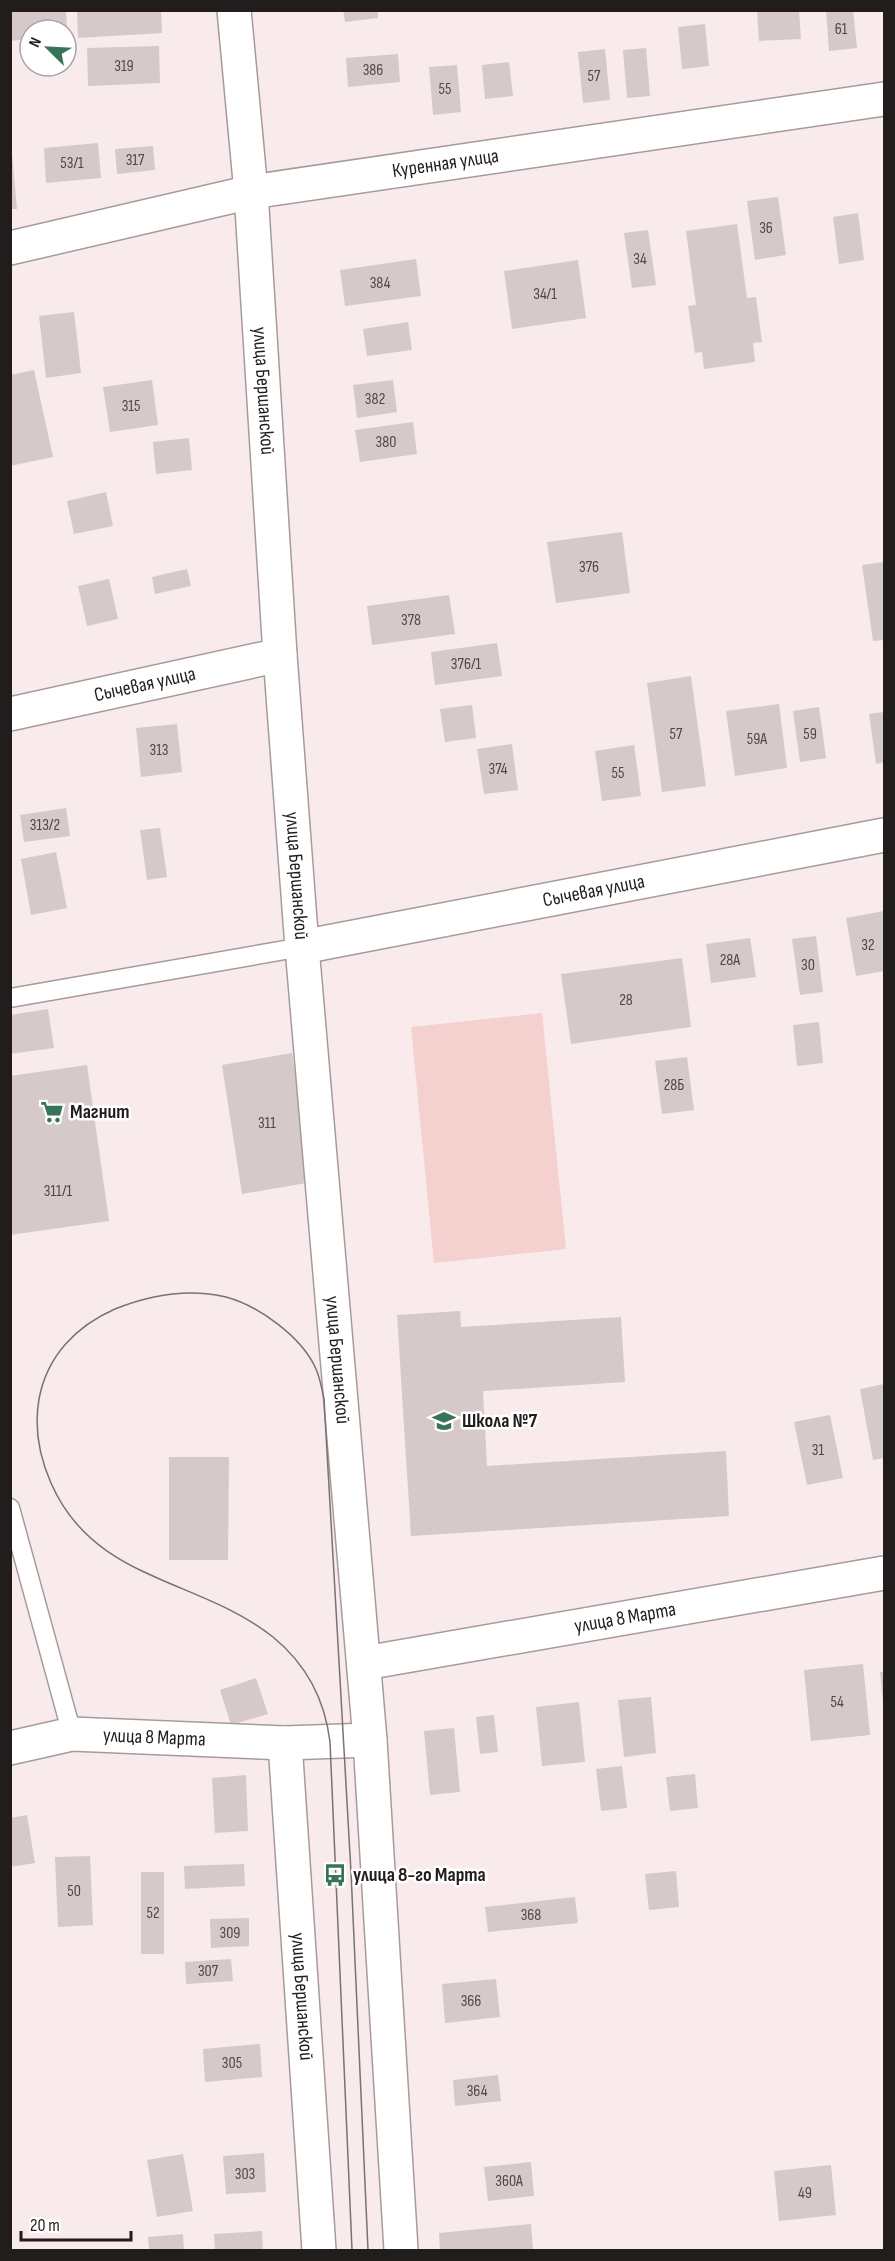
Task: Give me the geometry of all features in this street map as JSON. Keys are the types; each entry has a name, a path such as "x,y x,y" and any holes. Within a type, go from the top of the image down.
{"street":[{"name":"улица Бершанской","path":"234,10 251,192 280,654 302,947 365,1664 400,2250"},
{"name":"Куренная улица","path":"10,248 251,192 885,99"},
{"name":"Сычевая улица","path":"10,714 280,654"},
{"name":"Сычевая улица","path":"302,947 885,835"},
{"name":"улица 8 Марта","path":"365,1664 885,1573"},
{"name":"улица 8 Марта","path":"10,1748 72,1734 285,1743 370,1740"},
{"name":"улица Бершанской","path":"285,1743 319,2250"}],"lane":[{"path":"10,998 302,947"},
{"path":"10,1508 72,1734"}],"shaded area":[{"path":"542,1013 566,1249 434,1263 411,1027"}],"building":[{"path":"10,10 66,10 66,18 18,18 18,40 10,41"},
{"path":"77,10 161,10 162,33 78,38"},
{"path":"343,10 378,10 378,18 345,22"},
{"path":"757,10 799,10 801,39 759,41"},
{"path":"826,10 853,10 857,48 829,51"},
{"path":"705,24 709,66 682,69 678,27"},
{"path":"159,46 160,83 88,86 87,48"},
{"path":"646,48 650,96 627,98 623,50"},
{"path":"605,49 610,100 583,103 578,52"},
{"path":"398,54 400,82 348,87 346,58"},
{"path":"509,62 513,96 485,99 482,65"},
{"path":"457,65 461,112 433,115 429,67"},
{"path":"98,143 101,178 46,183 44,148"},
{"path":"153,146 155,170 117,174 115,149"},
{"path":"10,153 12,153 17,209 10,209"},
{"path":"778,197 786,255 755,260 747,201"},
{"path":"858,213 864,260 839,264 833,217"},
{"path":"737,224 747,298 756,297 762,342 753,343 755,362 704,369 702,352 695,353 688,306 696,305 686,231"},
{"path":"648,230 656,285 632,288 624,233"},
{"path":"416,259 421,296 345,306 340,270"},
{"path":"578,260 586,318 512,329 504,271"},
{"path":"74,312 81,373 46,378 39,316"},
{"path":"408,322 412,350 367,356 363,329"},
{"path":"34,370 53,457 10,466 10,375"},
{"path":"152,380 158,425 110,432 103,387"},
{"path":"393,380 397,412 357,418 353,385"},
{"path":"413,422 417,454 360,462 355,430"},
{"path":"189,438 192,470 156,474 153,442"},
{"path":"106,492 113,526 74,534 67,501"},
{"path":"622,532 630,593 556,603 547,542"},
{"path":"884,562 884,640 873,641 862,565"},
{"path":"187,569 191,586 155,594 152,577"},
{"path":"109,579 118,619 87,626 78,586"},
{"path":"449,595 455,634 372,645 367,606"},
{"path":"497,643 502,676 435,685 431,652"},
{"path":"691,676 706,786 662,792 647,683"},
{"path":"779,704 787,768 735,776 726,711"},
{"path":"472,705 476,738 445,742 440,709"},
{"path":"819,707 826,758 800,762 793,711"},
{"path":"884,712 884,762 876,764 869,714"},
{"path":"177,724 182,772 141,777 136,728"},
{"path":"512,744 518,790 484,794 477,749"},
{"path":"634,745 641,796 602,801 595,751"},
{"path":"66,808 70,836 24,842 20,815"},
{"path":"160,828 167,877 147,880 140,830"},
{"path":"56,852 67,908 31,915 21,859"},
{"path":"884,911 884,971 856,976 846,918"},
{"path":"816,936 823,992 800,995 792,939"},
{"path":"750,938 756,977 711,983 706,944"},
{"path":"682,958 691,1027 571,1044 561,974"},
{"path":"48,1009 54,1048 10,1054 10,1015"},
{"path":"819,1022 823,1063 797,1066 793,1025"},
{"path":"292,1053 312,1182 242,1194 222,1065"},
{"path":"687,1057 694,1110 662,1114 655,1061"},
{"path":"87,1065 109,1221 10,1235 10,1076"},
{"name":"Школа №7","path":"460,1311 461,1327 621,1317 625,1382 483,1391 487,1466 726,1451 729,1516 411,1536 397,1315"},
{"path":"884,1384 884,1458 873,1460 860,1389"},
{"path":"830,1415 843,1478 807,1485 794,1422"},
{"path":"169,1457 229,1457 228,1560 169,1560"},
{"path":"863,1664 870,1735 811,1741 804,1670"},
{"path":"880,1672 884,1672 884,1701 883,1701"},
{"path":"256,1678 268,1714 231,1725 220,1690"},
{"path":"651,1697 656,1753 624,1757 618,1700"},
{"path":"579,1702 585,1762 542,1766 536,1707"},
{"path":"494,1715 498,1752 480,1754 476,1717"},
{"path":"454,1728 460,1792 430,1795 424,1731"},
{"path":"622,1766 627,1808 601,1811 596,1769"},
{"path":"695,1774 698,1808 670,1811 666,1777"},
{"path":"246,1775 248,1831 215,1833 212,1778"},
{"path":"27,1815 35,1863 10,1867 10,1818"},
{"path":"90,1856 93,1925 58,1927 55,1857"},
{"path":"244,1864 245,1886 185,1889 184,1866"},
{"path":"676,1871 679,1907 649,1910 645,1874"},
{"path":"141,1872 164,1872 164,1954 141,1954"},
{"path":"575,1897 578,1923 488,1932 485,1907"},
{"path":"249,1918 249,1946 211,1948 210,1919"},
{"path":"231,1959 233,1981 186,1984 185,1962"},
{"path":"496,1979 500,2017 445,2023 442,1984"},
{"path":"260,2044 262,2077 205,2082 203,2049"},
{"path":"498,2075 501,2101 455,2106 453,2080"},
{"path":"264,2153 266,2192 226,2194 223,2156"},
{"path":"183,2154 193,2211 157,2217 147,2160"},
{"path":"531,2162 534,2196 488,2201 484,2167"},
{"path":"831,2165 836,2215 779,2221 774,2171"},
{"path":"531,2224 533,2250 440,2250 439,2233"},
{"path":"262,2231 263,2250 215,2250 214,2234"},
{"path":"183,2234 184,2250 149,2250 148,2237"}],"tram line":[{"path":"352,2250 330,1742 324,1712 304,1671 273,1637 213,1602 121,1560 93,1541 70,1516 51,1483 43,1463 37,1431 39,1399 43,1383 56,1356 76,1334 101,1316 128,1304 169,1294 198,1293 226,1297 239,1301 265,1315 301,1346 316,1369 322,1387 351,1872 368,2250"}],"place":[{"name":"Магнит","path":"52,1112"},
{"name":"Школа №7","path":"444,1421"},
{"name":"улица 8-го Марта","path":"335,1875"}]}
